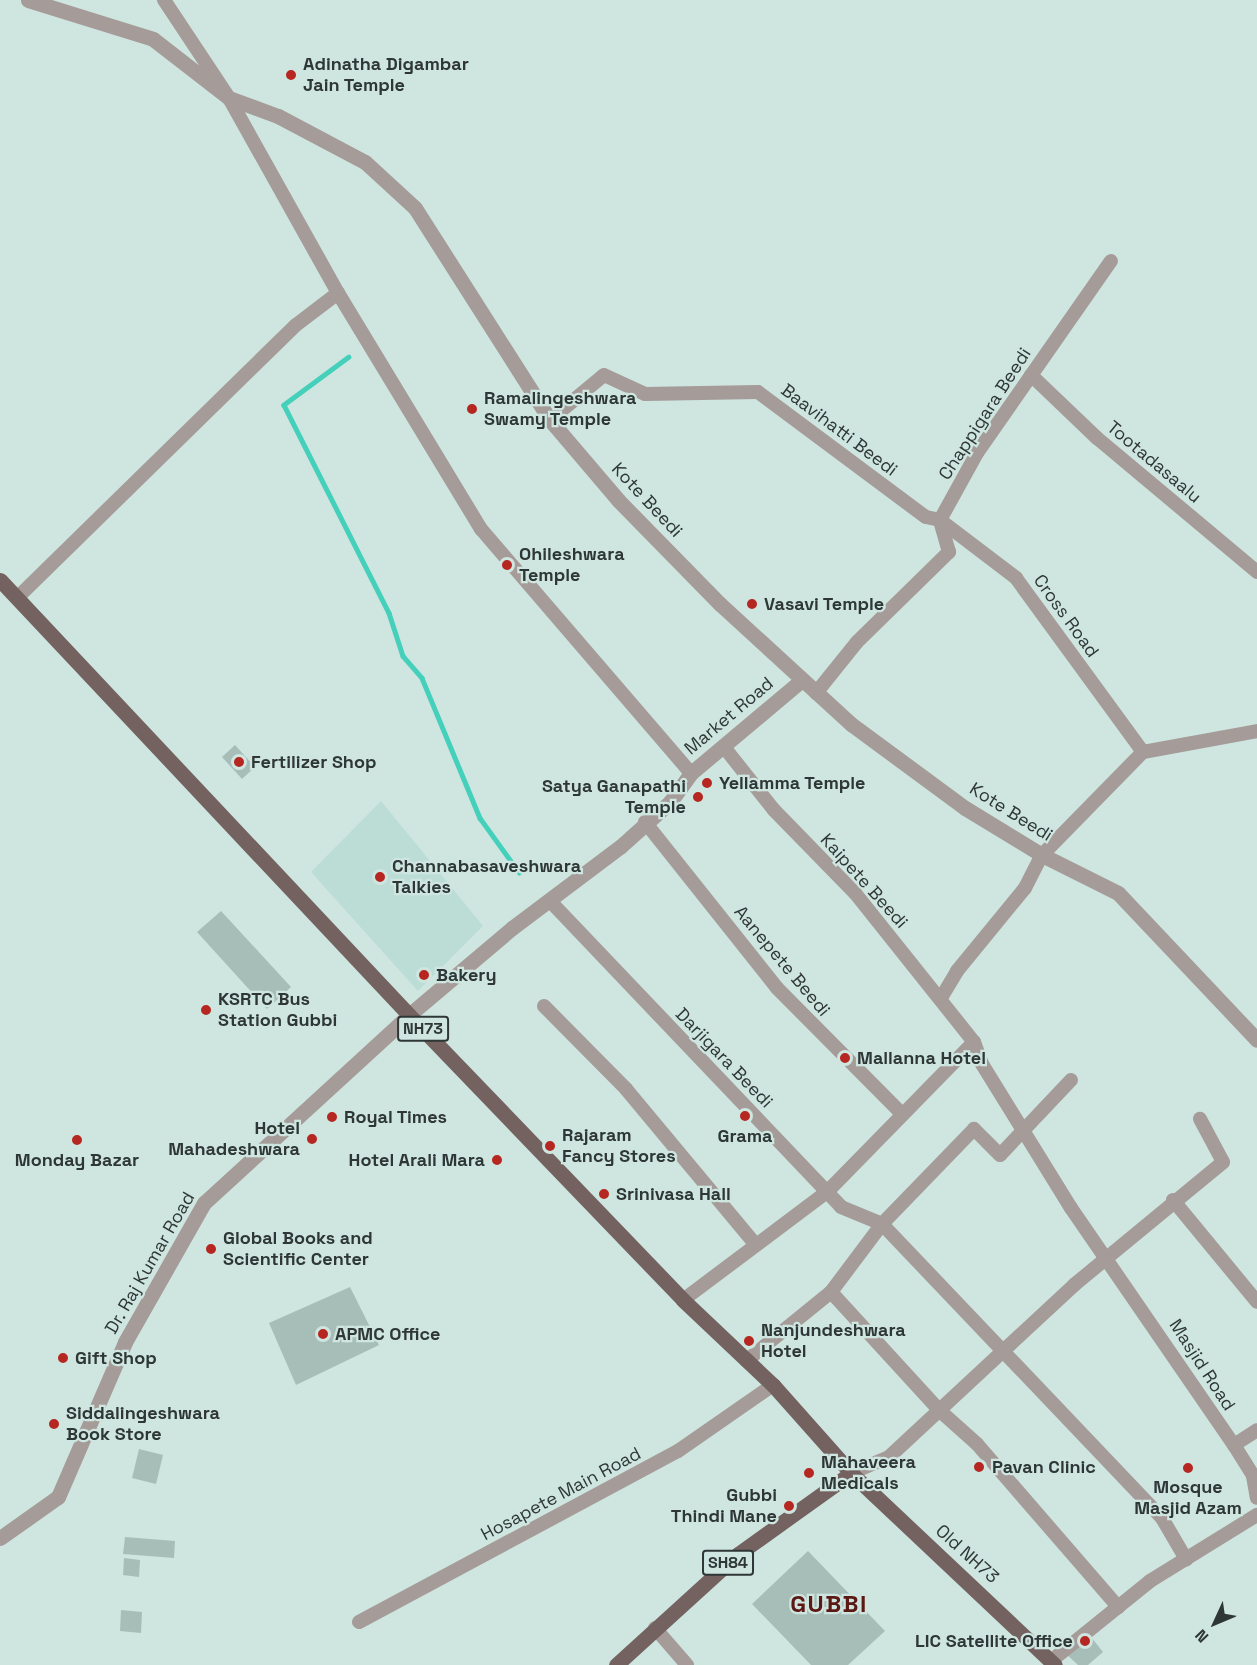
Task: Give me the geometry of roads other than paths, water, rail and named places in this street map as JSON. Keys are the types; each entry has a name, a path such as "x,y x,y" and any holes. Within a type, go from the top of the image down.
{"main road":[{"name":"NH73","path":"0,580 409,1015 684,1300 773,1385 850,1473"},
{"name":"SH84","path":"616,1665 738,1554 850,1473"},
{"name":"Old NH73","path":"850,1473 1053,1663"}],"street":[{"name":"Kote Beedi","path":"28,0 153,39 229,98 278,116 365,162 415,208 550,420 618,500 720,604 851,724 965,808 1042,855 1118,892 1257,1040"},
{"path":"164,0 229,98 338,293 481,529 691,773"},
{"name":"Chappigara Beedi","path":"940,520 976,453 1111,261"},
{"path":"17,598 296,325 338,293"},
{"name":"Baavihatti Beedi","path":"550,420 604,375 645,394 758,392 926,517 940,520"},
{"name":"Tootadasaalu","path":"1031,375 1097,438 1257,572"},
{"path":"816,693 857,642 949,552 940,520"},
{"name":"Cross Road","path":"940,520 1016,578 1143,752"},
{"name":"Market Road","path":"409,1015 512,928 621,846 645,822 670,802 691,773 802,680"},
{"path":"941,998 957,971 1025,888 1042,855 1143,752 1257,731"},
{"name":"Kaipete Beedi","path":"724,747 774,810 855,893 941,998 974,1042 982,1064 1021,1129"},
{"name":"Aanepete Beedi","path":"645,822 777,988 902,1114"},
{"name":"Darjigara Beedi","path":"550,901 748,1114 841,1207 882,1224"},
{"path":"544,1006 626,1089 756,1245"},
{"name":"Dr. Raj Kumar Road","path":"0,1538 58,1497 125,1342 204,1203 409,1015"},
{"path":"684,1300 827,1192 974,1042"},
{"path":"746,1361 831,1292 882,1224 974,1129 1000,1155 1021,1129 1071,1080"},
{"path":"850,1473 889,1456 999,1352 1173,1200 1223,1162 1200,1119"},
{"name":"Masjid Road","path":"1021,1129 1234,1445 1253,1476 1257,1498"},
{"path":"1173,1200 1257,1302"},
{"path":"882,1224 999,1352 1010,1358 1162,1518 1186,1559"},
{"path":"831,1292 939,1410 977,1444 1118,1606"},
{"name":"Hosapete Main Road","path":"359,1622 678,1451 773,1385"},
{"path":"1234,1445 1257,1430"},
{"path":"1053,1663 1150,1581 1257,1515"},
{"path":"655,1628 687,1665"}],"waterway":[{"path":"349,357 284,405 389,613 403,656 422,678 480,818 519,872"}],"place":[{"name":"Adinatha Digambar Jain Temple","path":"291,75"},
{"name":"Ramalingeshwara Swamy Temple","path":"472,409"},
{"name":"Ohileshwara Temple","path":"507,565"},
{"name":"Vasavi Temple","path":"752,604"},
{"name":"Fertilizer Shop","path":"239,762"},
{"name":"Yellamma Temple","path":"707,783"},
{"name":"Satya Ganapathi Temple","path":"698,797"},
{"name":"Channabasaveshwara Talkies","path":"380,877"},
{"name":"Bakery","path":"424,975"},
{"name":"KSRTC Bus Station Gubbi","path":"206,1010"},
{"name":"Mallanna Hotel","path":"845,1058"},
{"name":"Grama","path":"745,1116"},
{"name":"Royal Times","path":"332,1117"},
{"name":"Hotel Mahadeshwara","path":"312,1139"},
{"name":"Monday Bazar","path":"77,1140"},
{"name":"Rajaram Fancy Stores","path":"550,1146"},
{"name":"Hotel Arali Mara","path":"497,1160"},
{"name":"Srinivasa Hall","path":"604,1194"},
{"name":"Global Books and Scientific Center","path":"211,1249"},
{"name":"APMC Office","path":"323,1334"},
{"name":"Nanjundeshwara Hotel","path":"749,1341"},
{"name":"Gift Shop","path":"63,1358"},
{"name":"Siddalingeshwara Book Store","path":"54,1424"},
{"name":"Pavan Clinic","path":"979,1467"},
{"name":"Mosque Masjid Azam","path":"1188,1468"},
{"name":"Mahaveera Medicals","path":"809,1473"},
{"name":"Gubbi Thindi Mane","path":"789,1506"},
{"name":"LIC Satellite Office","path":"1085,1641"}],"district":[{"name":"GUBBI","path":"829,1604"}]}
